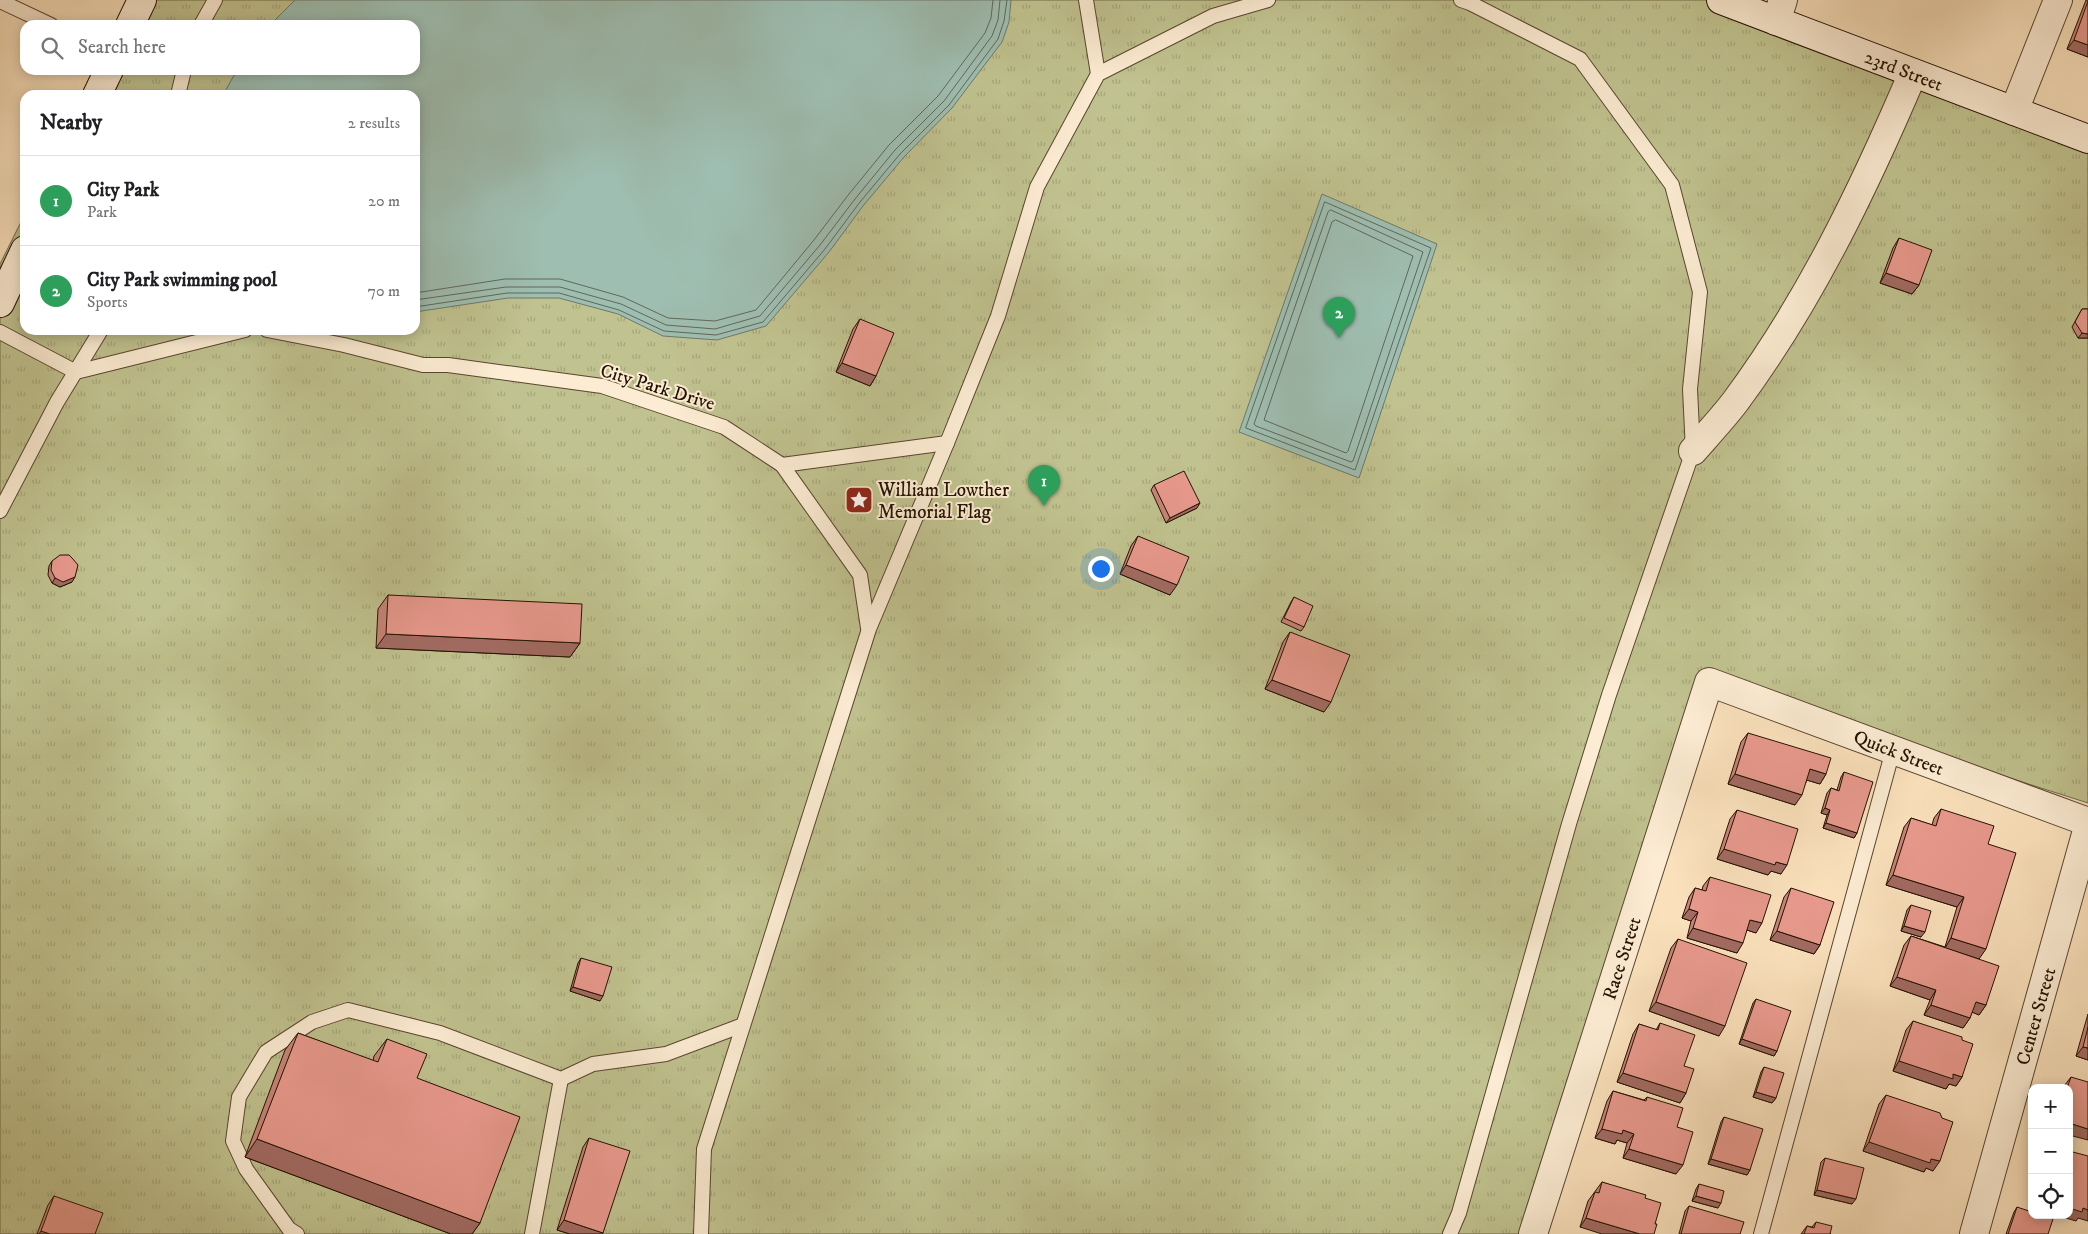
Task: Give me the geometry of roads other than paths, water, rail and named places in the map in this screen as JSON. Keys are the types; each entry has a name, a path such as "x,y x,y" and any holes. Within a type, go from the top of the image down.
{"street":[{"path":"132,20 142,0"},
{"name":"23rd Street","path":"1721,0 1780,10 1913,73 2088,139"},
{"path":"2014,111 2058,0"},
{"path":"1693,451 1734,403 1776,343 1825,260 1872,169 1913,73"},
{"path":"99,90 107,75"},
{"path":"0,303 20,261"},
{"name":"Quick Street","path":"1709,682 2088,822"},
{"name":"Race Street","path":"1533,1234 1709,682"},
{"name":"Center Street","path":"1974,1234 2088,827"}],"lane":[{"path":"204,20 215,0"},
{"path":"1086,0 1098,74"},
{"path":"701,1234 704,1149 869,628 998,316 1037,187 1098,74 1213,16 1268,0"},
{"path":"1450,1234 1462,1204 1569,824 1609,695 1693,451 1690,389 1700,292 1672,185 1580,59 1470,3 1460,0"},
{"path":"0,1 40,20"},
{"path":"179,90 183,75"},
{"path":"0,332 76,372 225,335"},
{"path":"0,511 57,402 98,335"},
{"name":"City Park Drive","path":"293,335 344,345 423,365 448,365 602,386 724,427 782,465 860,575 869,628"},
{"path":"782,465 947,443"},
{"path":"1762,1234 1893,750"},
{"path":"297,1234 289,1229 246,1169 233,1141 239,1097 266,1052 312,1022 348,1010 440,1033 561,1079 593,1064 666,1054 743,1025"},
{"path":"532,1234 561,1079"}],"water":[{"path":"295,0 1011,0 1009,22 1002,42 952,108 904,157 863,206 829,252 766,326 717,340 663,336 618,314 559,298 508,298 420,311 420,90 226,90 234,75 420,75 420,20 275,20"},
{"path":"1322,194 1437,244 1359,478 1239,432"}],"place":[{"name":"City Park swimming pool","path":"1339,338"},
{"name":"William Lowther Memorial Flag","path":"859,500"},
{"name":"City Park","path":"1044,506"}]}
